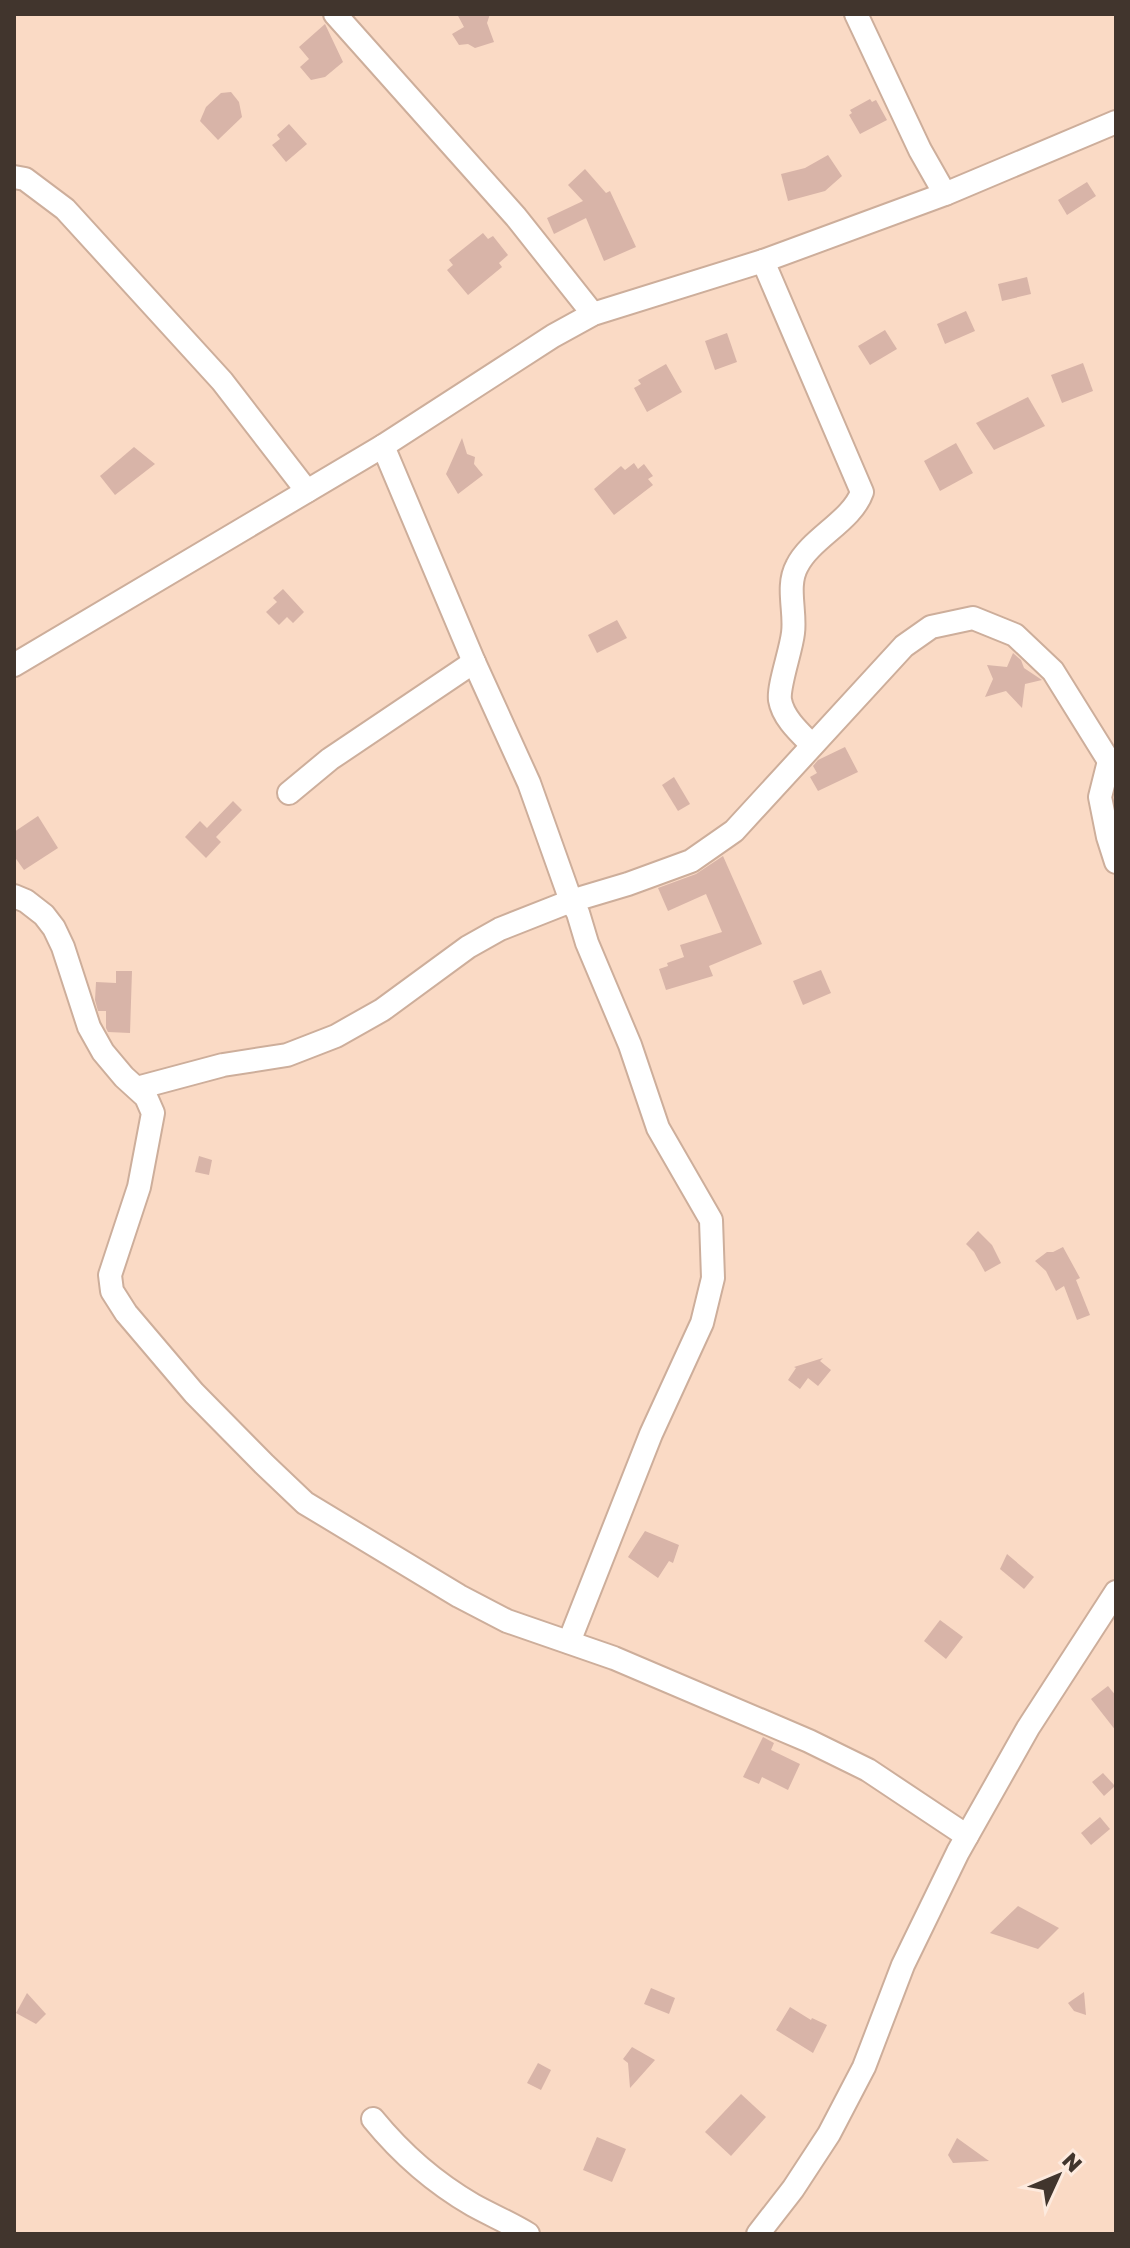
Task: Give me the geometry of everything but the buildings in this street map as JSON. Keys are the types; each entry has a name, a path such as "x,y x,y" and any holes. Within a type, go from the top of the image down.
{"street":[{"path":"335,14 516,217 593,314"},
{"path":"856,14 920,150 945,194"},
{"path":"14,665 383,446 553,336 593,314 763,261 945,194 1116,122"},
{"path":"14,177 25,179 65,209 222,381 307,491"},
{"path":"763,261 862,492 855,505 797,566 791,587 795,622 779,695 784,712 812,745"},
{"path":"383,446 529,783 587,943 630,1045 658,1128 711,1220 713,1278 702,1323 651,1434 569,1642"},
{"path":"137,1088 223,1065 287,1055 336,1036 382,1010 489,935 571,901 691,861 734,831 904,646 931,627 973,618 1015,635 1053,671 1112,763 1100,797 1116,862"},
{"path":"289,793 330,759 474,662"},
{"path":"14,896 44,915 54,928 89,1027 103,1052 146,1097 153,1113 139,1187 110,1275 112,1291 126,1313 194,1393 305,1503 459,1596 507,1621 614,1658 809,1741 868,1770 967,1836"},
{"path":"758,2234 793,2189 829,2134 864,2067 903,1965 967,1836 1028,1728 1116,1592"},
{"path":"373,2119 394,2144 433,2176 471,2204 528,2234"}]}
